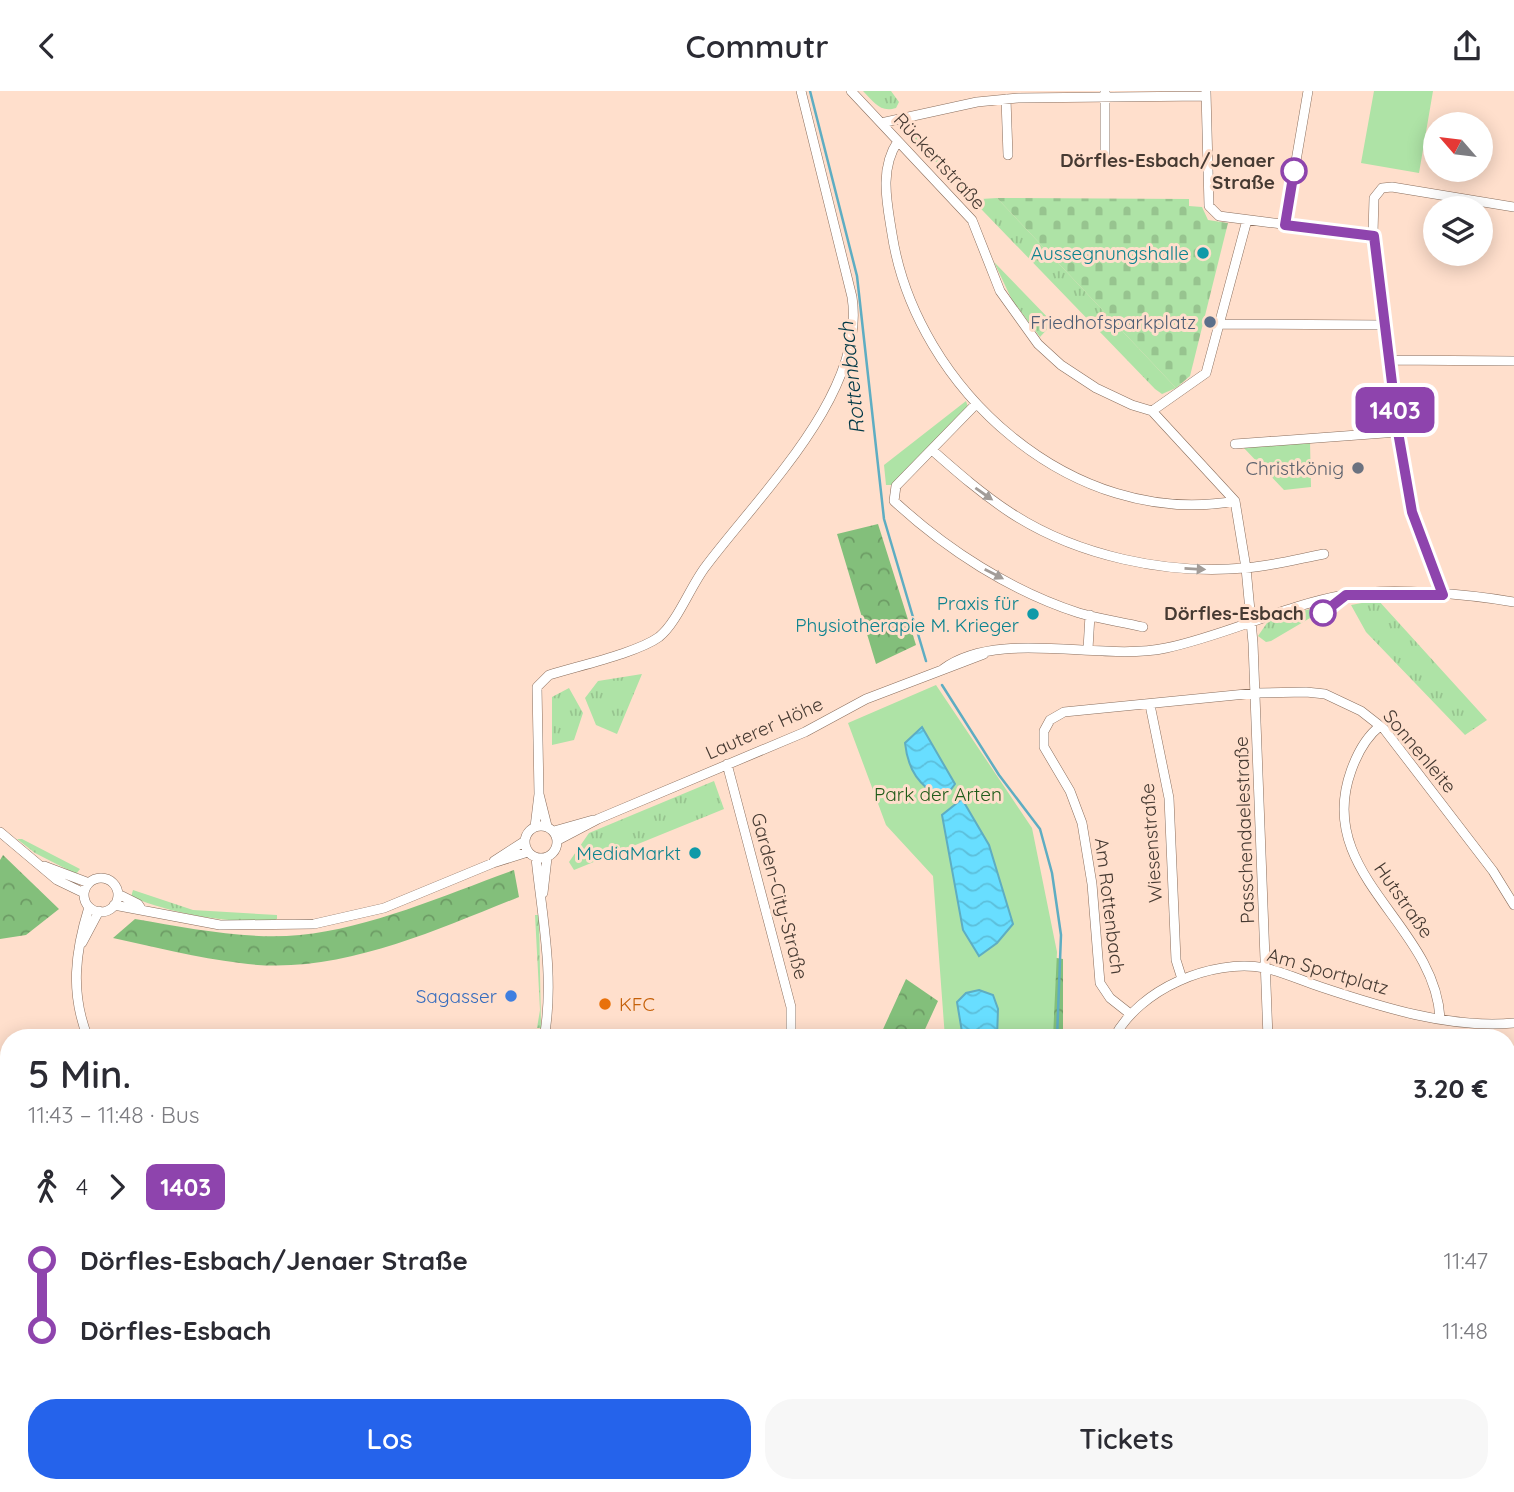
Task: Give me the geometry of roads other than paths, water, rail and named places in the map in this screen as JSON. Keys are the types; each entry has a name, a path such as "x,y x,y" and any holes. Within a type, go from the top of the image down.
{"street":[{"path":"493,863 525,841 528,832 535,827 539,794 535,700 542,679 647,643 665,631 706,565 802,442 841,373 852,347 855,312 801,91"},
{"name":"Rückertstraße","path":"851,91 972,220 1000,291 1038,344 1061,365 1096,388 1152,411 1235,501"},
{"path":"1285,225 1308,91"},
{"path":"881,123 977,101 1105,93 1206,93 1209,206 1219,216 1374,236"},
{"path":"1105,93 1105,155"},
{"path":"1006,99 1008,155"},
{"path":"898,142 890,153 886,176 887,202 901,275 921,326 957,383 1006,433 1079,478 1116,492 1169,503 1206,506 1235,501 1251,621"},
{"path":"1443,595 1412,512 1398,432 1374,236 1374,198 1382,188 1514,207"},
{"path":"1152,411 1203,377 1247,220"},
{"path":"1219,324 1386,325"},
{"path":"1389,360 1514,361"},
{"path":"976,404 896,486 894,502 982,568 1037,597 1090,615 1143,627"},
{"path":"1235,444 1398,432"},
{"path":"932,450 972,485 1013,514 1055,537 1156,566 1201,570 1246,568 1324,554"},
{"name":"Lauterer Höhe","path":"553,832 598,819 805,732 866,699 943,669 967,663 985,653 1032,647 1126,652 1166,648 1346,595 1443,595 1514,602"},
{"path":"1088,649 1090,615"},
{"name":"Passchendaelestraße","path":"1251,621 1268,1029"},
{"name":"Am Rottenbach","path":"1129,1013 1110,998 1100,982 1092,884 1082,823 1070,791 1048,757 1043,738 1050,720 1064,712 1256,693"},
{"name":"Sonnenleite","path":"1256,693 1325,694 1361,711 1380,726 1493,871 1514,905"},
{"name":"Wiesenstraße","path":"1150,705 1168,799 1176,960 1182,979"},
{"name":"Hutstraße","path":"1380,726 1372,732 1356,756 1347,781 1345,812 1348,844 1367,882 1423,959 1434,986 1440,1018"},
{"name":"Garden-City-Straße","path":"727,764 791,1007 791,1029"},
{"path":"539,794 553,832 554,852 547,858 542,894 547,1007 545,1029"},
{"path":"535,827 553,832"},
{"path":"0,832 57,880 84,893 94,909"},
{"path":"525,841 532,855 542,894"},
{"path":"94,909 114,905 133,911 142,910 220,925 314,924 384,908 493,863 532,855 547,858"},
{"path":"39,865 89,883"},
{"path":"84,893 89,883 98,878 108,879 118,894 138,904 142,910"},
{"path":"114,905 118,894"},
{"path":"85,1029 75,998 75,978 81,945 94,909"},
{"name":"Am Sportplatz","path":"1119,1029 1129,1013 1148,997 1182,979 1244,967 1266,968 1355,998 1440,1018 1483,1024 1514,1023"}],"water":[{"path":"922,727 955,784 943,800 921,783 909,762 905,743"},
{"path":"962,799 989,845 1013,924 997,943 979,956 963,930 942,815"},
{"path":"979,990 993,995 998,1009 997,1029 962,1029 957,1002 966,993"}],"waterway":[{"name":"Rottenbach","path":"810,91 857,276 884,519 926,661"},
{"name":"Rottenbach","path":"942,685 999,775 1040,829 1052,873 1061,935 1057,1029"}],"place":[{"name":"Dörfles-Esbach/Jenaer Straße","path":"1294,171"},
{"name":"Aussegnungshalle","path":"1203,253"},
{"name":"Friedhofsparkplatz","path":"1210,322"},
{"name":"Christkönig","path":"1358,468"},
{"name":"Dörfles-Esbach","path":"1323,613"},
{"name":"Praxis für Physiotherapie M. Krieger","path":"1033,614"},
{"name":"MediaMarkt","path":"695,853"},
{"name":"Sagasser","path":"511,996"},
{"name":"KFC","path":"605,1004"}],"park label":[{"name":"Park der Arten","path":"938,794"}]}
